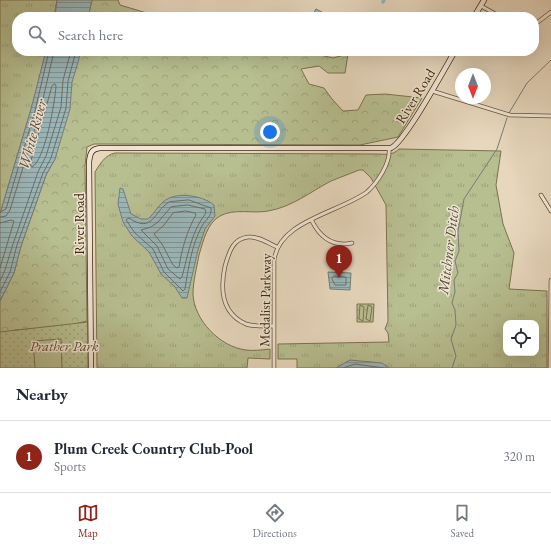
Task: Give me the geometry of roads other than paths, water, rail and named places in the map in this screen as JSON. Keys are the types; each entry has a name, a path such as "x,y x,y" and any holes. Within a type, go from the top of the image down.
{"street":[{"path":"477,12 484,0"},
{"path":"481,6 492,12"},
{"path":"539,21 551,12"},
{"name":"River Road","path":"91,368 90,154 98,148 389,148 398,143 432,91 452,56"},
{"path":"432,91 510,115 551,116"},
{"name":"Medalist Parkway","path":"274,368 274,261 277,247 290,232 367,192 374,185 389,160 389,148"},
{"path":"541,195 551,211"},
{"path":"312,221 319,232 332,242 340,245 352,243"},
{"path":"274,326 249,325 237,318 226,305 222,287 229,251 235,242 245,238 254,237 277,247"},
{"path":"550,368 551,280"}],"water":[{"path":"57,0 92,0 89,12 56,12"},
{"path":"316,9 322,12 314,12"},
{"name":"White River","path":"45,56 79,56 72,82 70,109 55,159 46,175 21,246 14,273 0,301 0,214 31,109"},
{"path":"120,188 123,189 131,214 141,219 148,219 163,202 174,196 181,195 196,197 214,205 215,216 205,229 198,250 187,298 182,298 175,287 161,274 149,252 132,236 123,222 118,204"},
{"path":"328,272 351,273 350,290 330,289"},
{"path":"350,360 382,363 389,368 336,368"}],"waterway":[{"name":"Mitchner Ditch","path":"509,113 527,83 551,60"},
{"name":"Mitchner Ditch","path":"452,368 456,356 451,339 456,325 455,310 452,303 455,292 454,280 458,273 455,261 459,251 458,231 464,199 497,149 507,118"}],"place":[{"name":"Plum Creek Country Club-Pool","path":"339,278"}],"park label":[{"name":"Prather Park","path":"64,346"}]}
